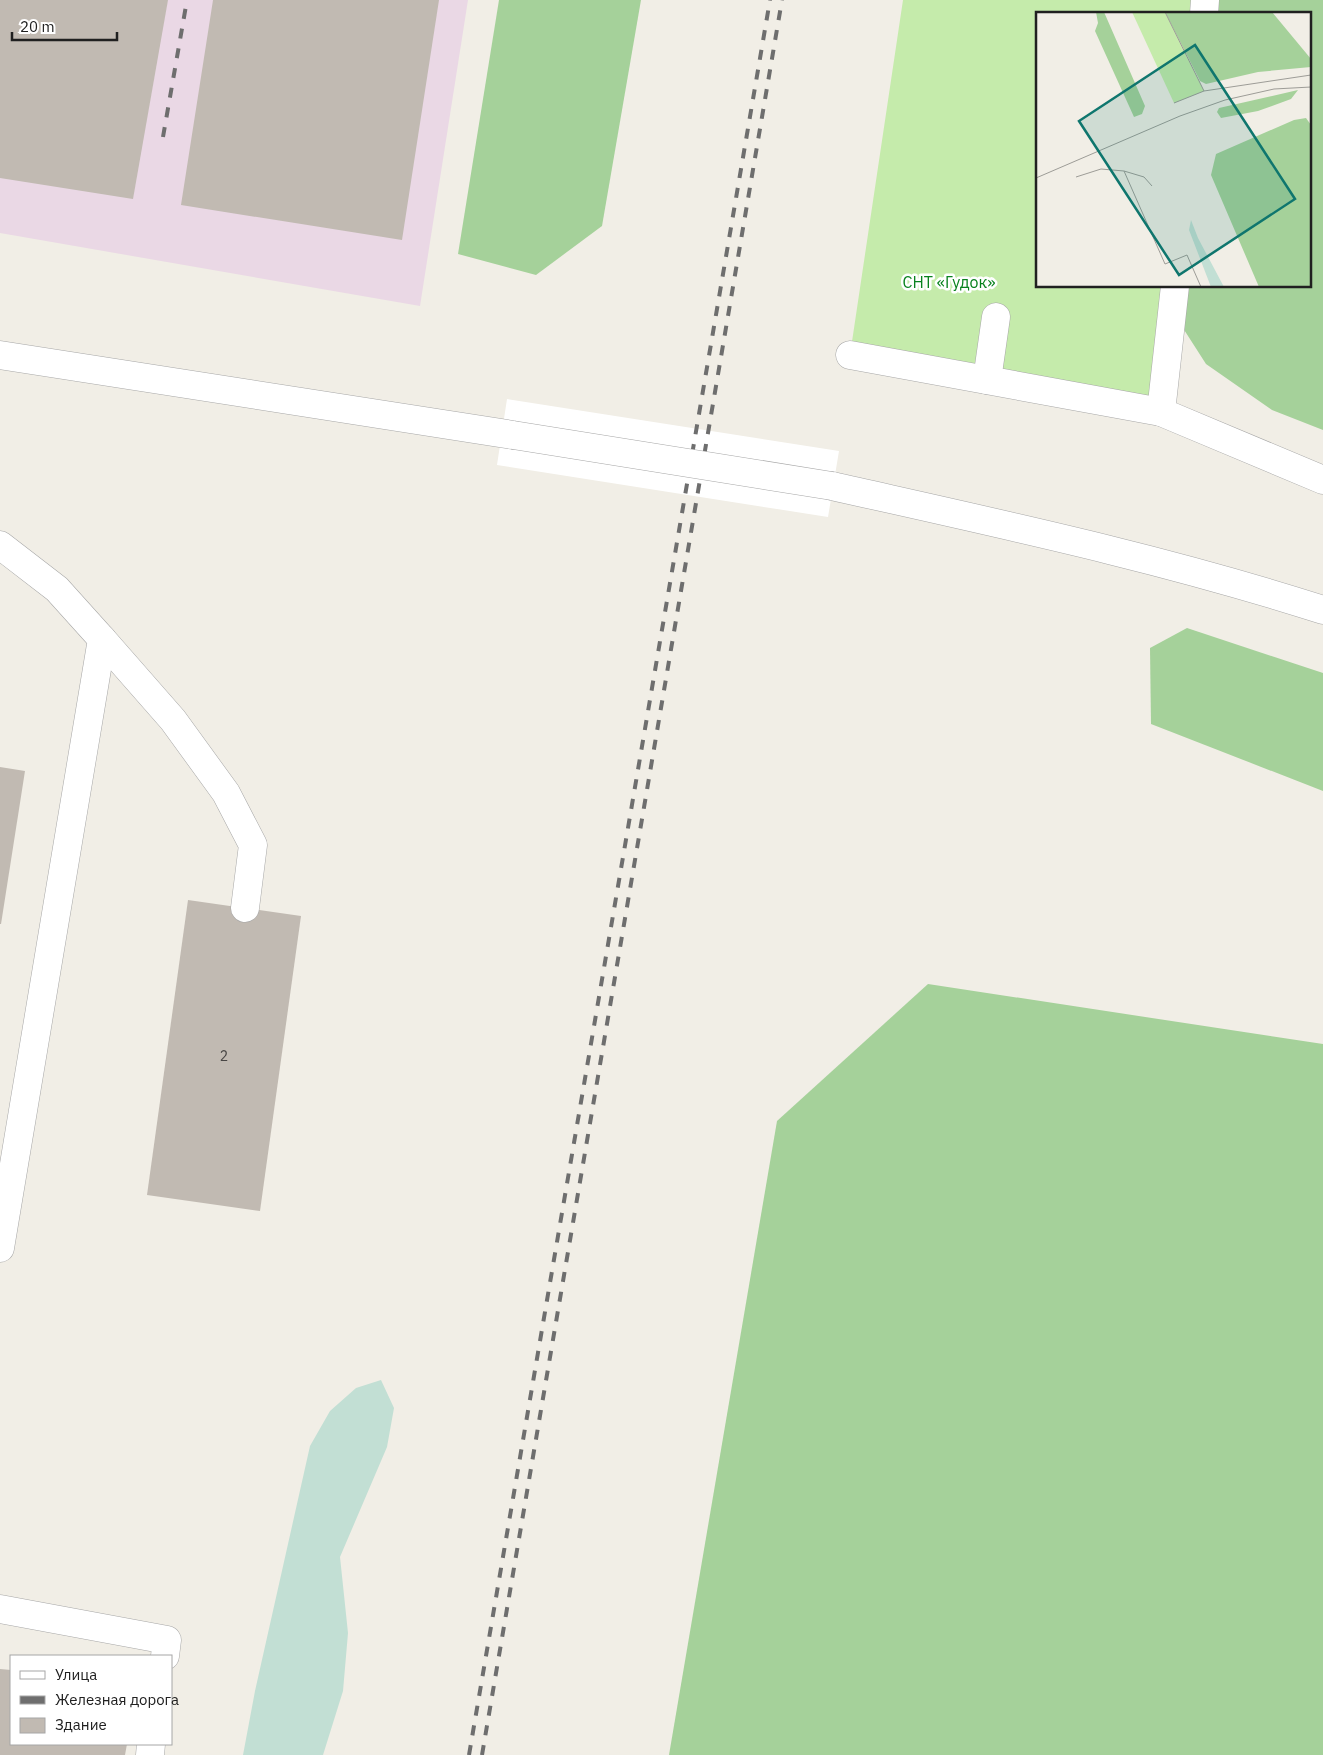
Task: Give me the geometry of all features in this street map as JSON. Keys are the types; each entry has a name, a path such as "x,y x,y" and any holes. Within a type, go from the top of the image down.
{"street":[{"path":"1161,412 1174,288"},
{"path":"987,380 996,317"},
{"path":"0,355 832,486 1030,530 1276,594 1323,610"},
{"path":"850,355 1161,412 1323,480"},
{"path":"0,545 57,589 174,720 226,793 253,845 245,908"},
{"path":"0,1248 102,639"},
{"path":"0,1609 168,1640 165,1655"}],"shaded area":[{"path":"0,0 468,0 420,306 0,233"}],"green space":[{"path":"499,0 641,0 602,226 536,275 458,254"},
{"name":"СНТ «Гудок»","path":"903,0 1206,0 1205,12 1036,12 1036,288 1175,288 1161,412 850,355"},
{"path":"1205,0 1323,0 1323,430 1272,410 1206,364 1172,311 1175,288 1310,288 1310,12 1204,12"},
{"path":"1187,628 1323,673 1323,791 1151,724 1150,648"},
{"path":"928,984 1323,1044 1323,1755 669,1755 777,1121"},
{"path":"381,1380 394,1408 387,1447 340,1557 348,1633 343,1691 323,1755 243,1755 255,1691 310,1446 330,1411 356,1388"}],"pier":[{"path":"507,399 839,451 828,517 497,465"}],"building":[{"path":"0,0 168,0 133,199 0,178"},
{"path":"213,0 439,0 402,240 181,205"},
{"path":"0,767 25,771 1,924 0,924"},
{"path":"188,900 301,916 260,1211 147,1195"},
{"path":"0,1669 10,1670 10,1745 127,1745 125,1755 0,1755"}],"railway":[{"path":"163,137 187,0"},
{"path":"469,1755 770,0"},
{"path":"482,1755 782,0"}]}
